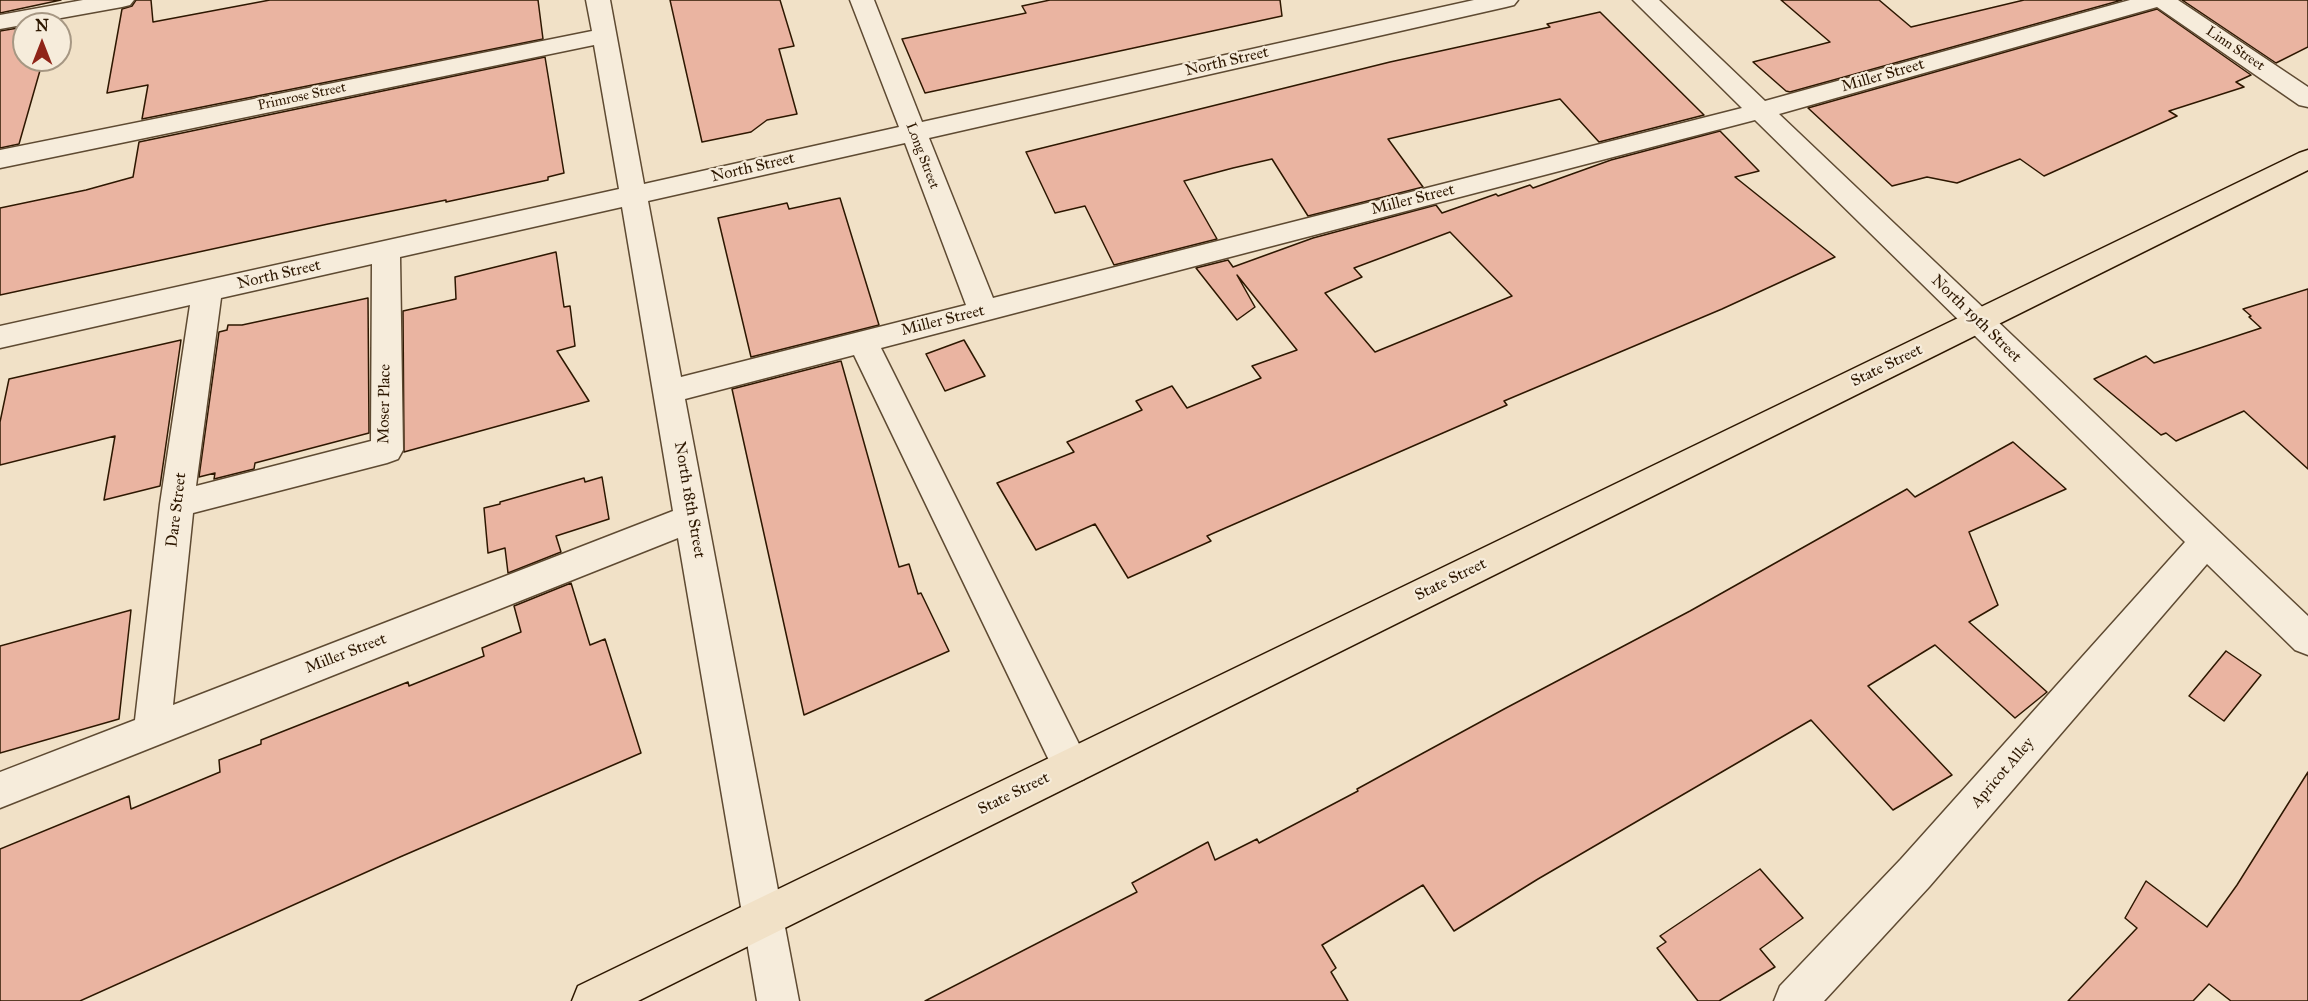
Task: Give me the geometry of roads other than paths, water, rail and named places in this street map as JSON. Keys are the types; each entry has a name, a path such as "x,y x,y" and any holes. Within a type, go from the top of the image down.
{"main road":[{"name":"State Street","path":"593,1001 2308,159"}],"street":[{"path":"0,22 122,0"},
{"name":"North 18th Street","path":"598,0 778,1001"},
{"name":"Long Street","path":"862,0 983,311"},
{"name":"North Street","path":"0,337 1506,0"},
{"name":"North 19th Street","path":"1645,0 2308,639"},
{"name":"Miller Street","path":"669,392 1760,111 2156,0"},
{"name":"Linn Street","path":"2162,0 2308,99"},
{"name":"Primrose Street","path":"0,159 604,36"},
{"name":"Moser Place","path":"177,504 387,450 386,251"},
{"name":"Dare Street","path":"152,729 177,504 207,291"},
{"path":"863,342 1071,766"},
{"name":"Miller Street","path":"0,790 692,518"},
{"name":"Apricot Alley","path":"1795,1001 1915,873 2206,541"}]}
